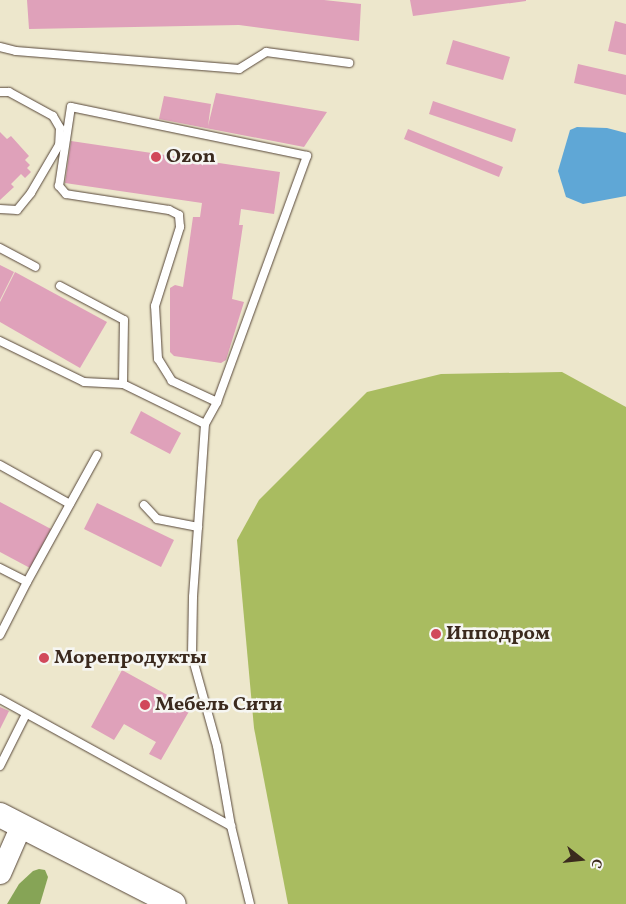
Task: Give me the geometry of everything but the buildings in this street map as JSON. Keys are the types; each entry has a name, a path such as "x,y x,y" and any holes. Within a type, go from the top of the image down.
{"main road":[{"path":"0,815 174,904"}],"street":[{"path":"0,873 21,826"}],"lane":[{"path":"0,47 16,52 238,69 266,52 349,63"},
{"path":"0,92 9,92 53,116 60,128 59,145 31,193 17,210 0,209"},
{"path":"217,402 172,381 158,359 155,306 180,227 180,215 169,210 66,194 59,186 71,107 307,156 217,402 205,424 193,597 192,656 217,746 231,826 250,904"},
{"path":"0,248 35,267"},
{"path":"60,286 124,320 123,384"},
{"path":"0,341 84,382 123,384 205,424"},
{"path":"0,635 27,582 97,456"},
{"path":"0,465 70,504"},
{"path":"144,505 157,519 198,527"},
{"path":"0,568 27,582"},
{"path":"0,699 231,826"},
{"path":"0,766 26,714"}],"green space":[{"name":"Ипподром","path":"562,372 626,407 626,904 288,904 254,728 237,540 259,500 367,392 441,374"},
{"path":"45,870 48,877 40,904 7,904 19,884 33,871"}],"water":[{"path":"577,127 607,128 626,133 626,196 583,204 566,197 558,171 570,130"}],"place":[{"name":"Ozon","path":"156,157"},
{"name":"Ипподром","path":"436,634"},
{"name":"Морепродукты","path":"44,658"},
{"name":"Мебель Сити","path":"145,705"}]}
